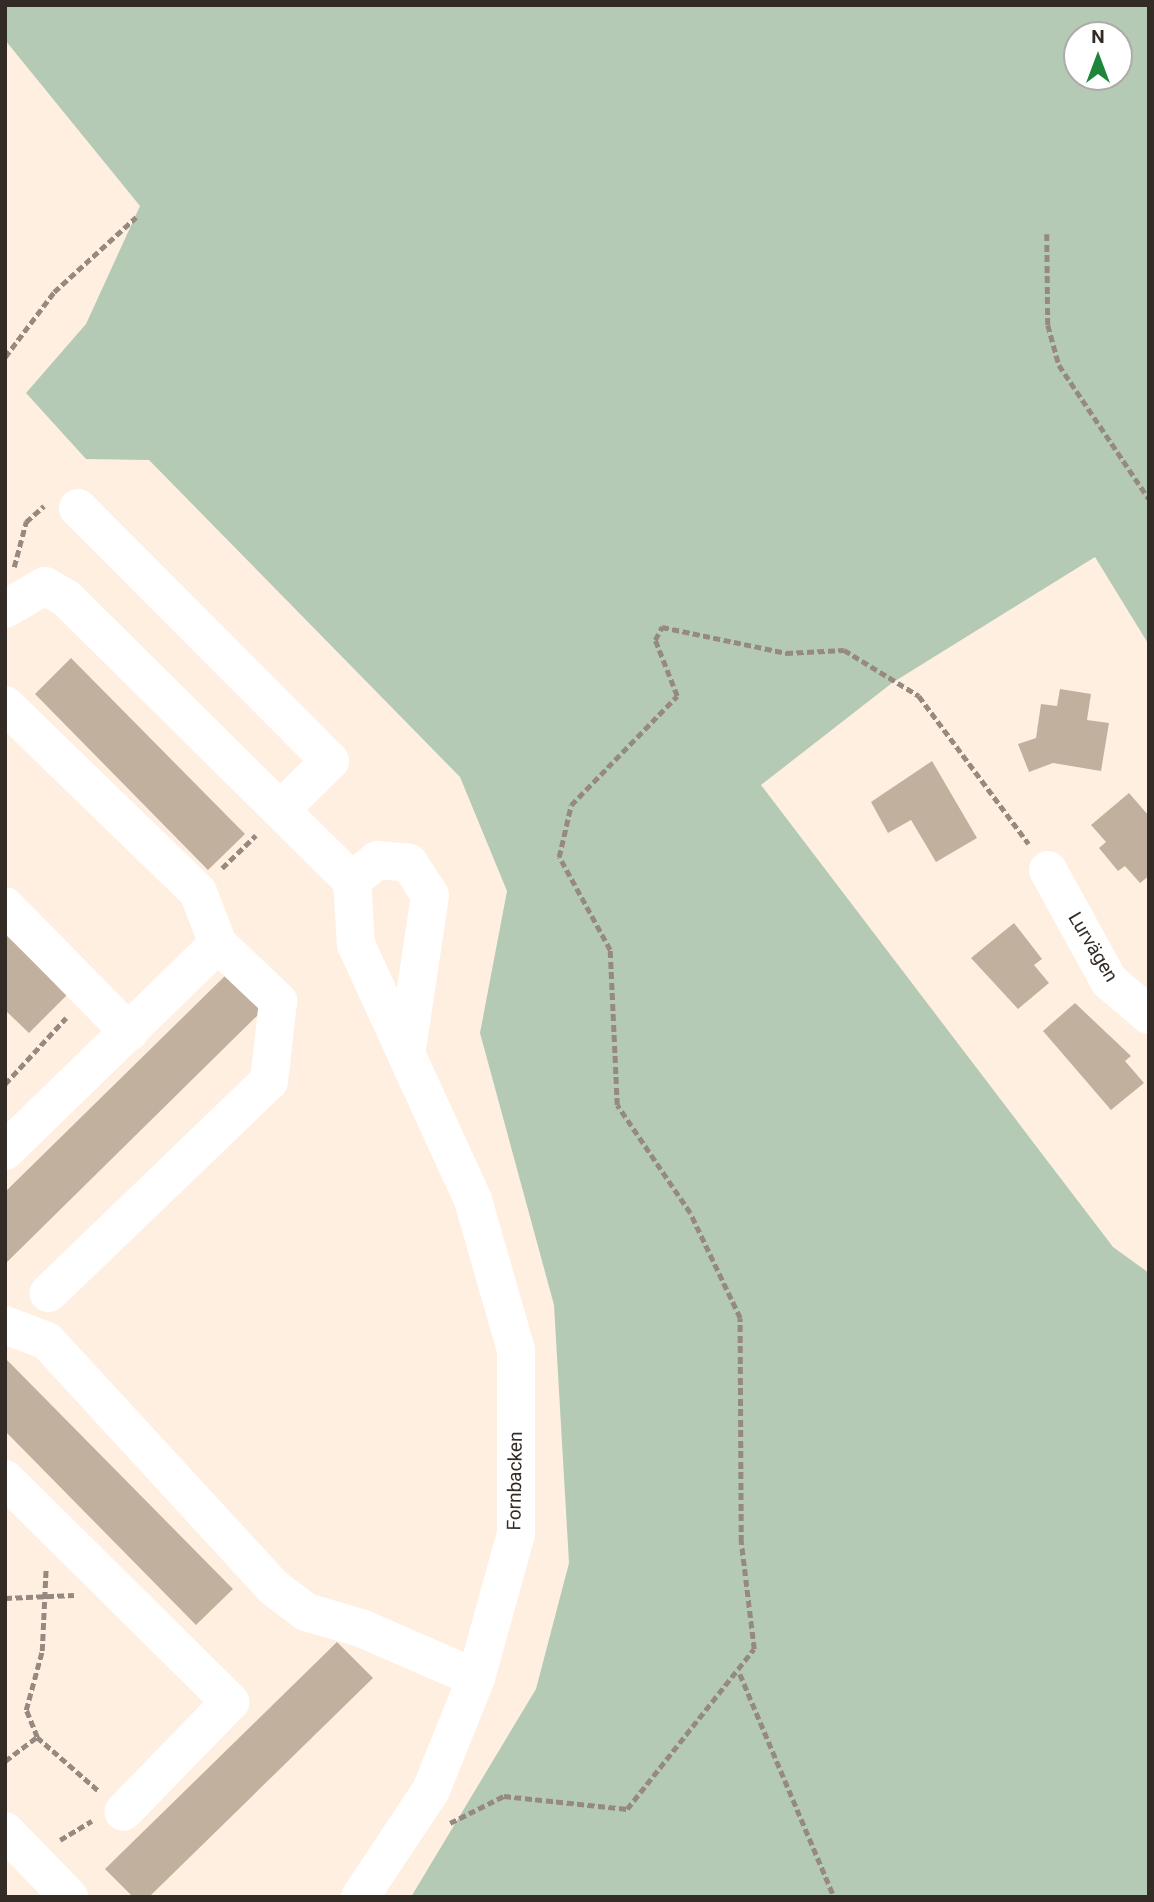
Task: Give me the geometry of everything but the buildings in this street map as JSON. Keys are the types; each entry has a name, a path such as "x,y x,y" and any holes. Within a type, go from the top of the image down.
{"street":[{"path":"78,509 330,761 281,809"},
{"path":"10,604 45,586 66,598 352,881 377,860 409,863 430,895 407,1049"},
{"path":"5,705 198,892 218,944 278,1001 269,1081 49,1293"},
{"name":"Lurvägen","path":"1048,870 1109,981 1149,1014"},
{"name":"Fornbacken","path":"352,881 356,946 407,1049 473,1200 516,1350 516,1534 476,1678 431,1790 359,1897"},
{"path":"5,906 129,1032"},
{"path":"5,1151 218,944"},
{"path":"5,1325 47,1341 273,1587 306,1612 361,1628 476,1678"},
{"path":"5,1479 230,1702 123,1812"},
{"path":"5,1831 34,1857 69,1897"}],"path":[{"path":"5,357 54,292 136,217"},
{"path":"1047,234 1048,325 1059,365 1149,499"},
{"path":"10,604 13,552 26,522 57,494 78,509"},
{"path":"5,552 13,552"},
{"path":"401,1836 470,1818 504,1796 627,1809 646,1792 680,1735 739,1673 754,1649 741,1542 740,1318 690,1213 617,1105 610,950 559,857 571,805 677,696 655,640 662,627 786,653 844,650 919,696 1048,870"},
{"path":"198,892 281,809"},
{"path":"5,1084 88,991"},
{"path":"48,1521 42,1651 26,1710 37,1737 123,1812"},
{"path":"5,1598 121,1593"},
{"path":"739,1673 834,1897"},
{"path":"5,1761 37,1737"},
{"path":"34,1857 88,1821 123,1812"}],"green space":[{"path":"5,5 1149,5 1149,645 1095,557 892,683 761,785 1113,1247 1149,1273 1149,1897 411,1897 536,1689 569,1563 554,1305 480,1033 507,891 460,777 149,460 86,459 26,393 86,324 140,206 5,40"}]}
